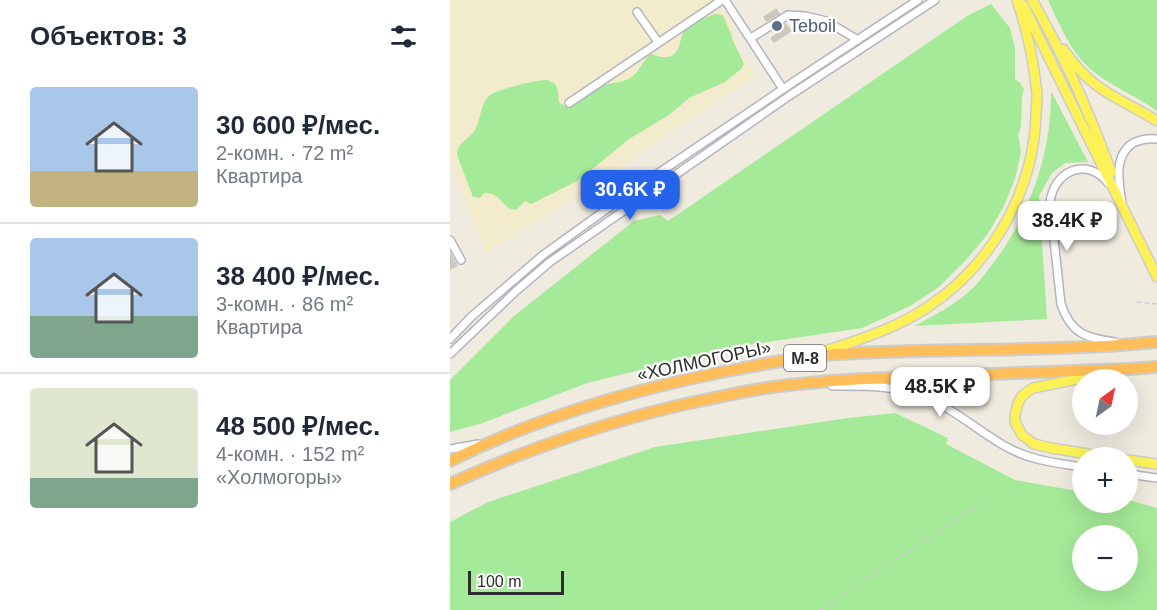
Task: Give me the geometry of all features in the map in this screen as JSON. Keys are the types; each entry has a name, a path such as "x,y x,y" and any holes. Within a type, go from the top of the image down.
{"highway":[{"name":"«ХОЛМОГОРЫ»","path":"450,461 486,443 595,404 650,388 763,364 822,356 911,350 1046,350 1157,342"},
{"name":"М-8","path":"1129,369 1157,367"},
{"name":"М-8","path":"450,484 527,452 602,426 667,408 724,396 788,385 878,378 1072,371"}],"main road":[{"path":"1018,0 1123,205 1157,277"},
{"path":"803,358 895,326 927,308 956,286 984,257 1011,214 1028,171 1035,134 1037,95 1031,51 1018,0"},
{"path":"1034,1 1095,129 1123,205"},
{"path":"1046,25 1083,74 1096,85 1157,121"},
{"path":"1072,380 1033,388 1022,396 1016,409 1016,422 1027,440 1034,444 1072,451"},
{"path":"1138,461 1157,464"}],"street":[{"path":"569,103 724,0 783,89"},
{"path":"450,339 543,255 629,193 918,0"},
{"path":"450,354 550,262 806,85 935,0"},
{"path":"637,12 658,42"},
{"path":"750,38 788,15 826,21 858,40"},
{"path":"1123,205 1119,178 1121,157 1135,142 1142,139 1157,139"},
{"path":"1123,205 1102,176 1083,169 1071,171 1061,177 1052,192 1050,203 1061,304 1069,322 1079,332 1098,339 1136,344"},
{"path":"450,240 461,261"},
{"path":"788,385 876,386 912,393 933,400 949,409 1016,452 1041,461 1072,466"},
{"path":"450,449 486,443"},
{"path":"1138,475 1157,478"}],"path":[{"path":"1137,302 1157,304"},
{"path":"820,610 977,506"}],"shaded area":[{"path":"450,0 718,0 733,22 738,49 756,76 544,218 485,253 450,157"}],"green space":[{"path":"1048,0 1157,0 1157,111 1108,82 1085,64 1067,38"},
{"path":"991,4 1010,28 1015,48 1015,79 1024,89 1021,127 1018,135 1021,152 1015,179 1003,208 987,235 939,287 910,306 862,328 733,347 587,383 480,424 450,432 450,380 514,316 634,221 660,215 668,221 967,16"},
{"path":"714,14 723,15 744,64 725,82 689,98 669,115 629,139 579,180 531,204 525,201 516,210 507,207 490,193 484,193 480,198 473,197 457,155 461,144 475,130 484,103 489,96 517,85 547,80 555,84 559,102 564,106 576,104 601,86 630,78 651,54 671,56 677,51 682,35 687,29"},
{"path":"1051,91 1088,162 1065,163 1052,173 1039,196 1047,319 915,326 952,304 973,288 1015,230 1035,186 1042,163 1050,115"},
{"path":"895,413 948,438 946,444 1015,480 1072,490 1072,513 1138,513 1138,503 1157,508 1157,610 450,610 450,522 488,502 655,447"}],"building":[{"path":"776,8 780,14 766,22 763,17"},
{"path":"786,23 792,31 774,43 770,38 777,33 775,30"},
{"path":"450,252 458,266 450,270"}],"place":[{"name":"Teboil","path":"777,26"}]}
